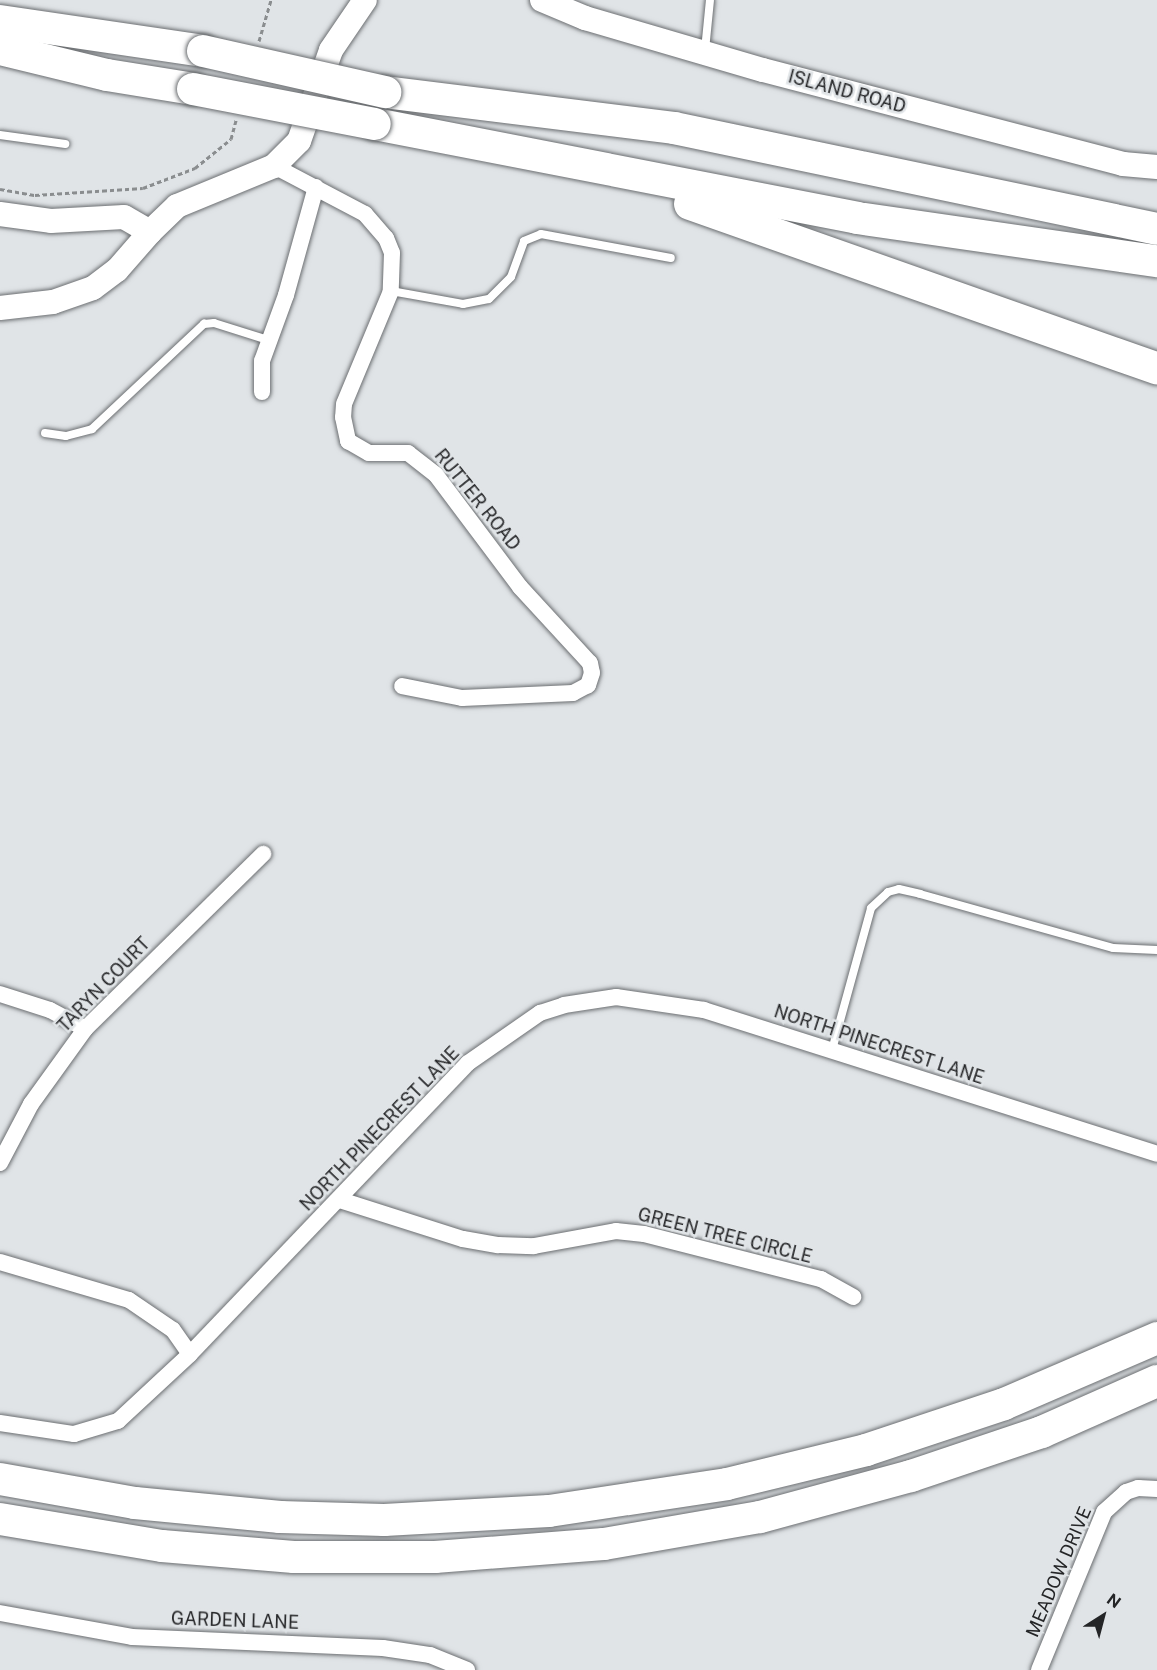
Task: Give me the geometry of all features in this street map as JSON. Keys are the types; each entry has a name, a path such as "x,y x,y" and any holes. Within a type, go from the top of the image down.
{"highway":[{"path":"0,21 203,51 385,92 674,128 1157,229"},
{"path":"0,50 107,75 193,89 856,218 1157,261"},
{"path":"502,149 733,217 1157,368"},
{"path":"1115,220 1157,223"},
{"path":"0,1479 135,1503 270,1516 384,1520 549,1512 727,1484 866,1450 1004,1404 1157,1338"},
{"path":"0,1519 162,1546 294,1557 435,1557 604,1544 760,1517 910,1476 1042,1432 1157,1381"}],"street":[{"path":"0,214 51,221 124,218 147,209 177,206 274,166 299,141 331,50 365,0"},
{"name":"ISLAND ROAD","path":"542,0 585,18 705,54 1123,164 1157,167"},
{"name":"RUTTER ROAD","path":"274,166 365,214 381,231 392,253 391,291 345,404 343,417 348,441 369,453 408,453 436,475 520,587 590,663 592,673 588,685 573,693 462,698 402,686"},
{"path":"261,392 262,361 286,295 316,187"},
{"path":"0,308 53,302 93,288 117,270 150,232 177,206"},
{"path":"124,218 150,232"},
{"name":"TARYN COURT","path":"0,1163 31,1104 85,1029 262,854"},
{"path":"0,994 50,1010 85,1029"},
{"name":"NORTH PINECREST LANE","path":"0,1423 74,1434 111,1424 144,1400 340,1200 468,1063 540,1013 564,1005 616,997 660,1002 752,1023 1157,1154"},
{"name":"GREEN TREE CIRCLE","path":"340,1200 463,1239 498,1245 534,1246 616,1231 644,1234 811,1276 853,1297"},
{"path":"0,1262 129,1300 173,1330 190,1354"},
{"name":"MEADOW DRIVE","path":"1039,1670 1104,1512 1126,1492 1157,1489"},
{"name":"GARDEN LANE","path":"0,1613 132,1636 383,1648 430,1655 467,1670"}],"lane":[{"path":"705,54 710,0"},
{"path":"0,135 65,144"},
{"path":"391,291 463,304 489,299 511,278 524,241 541,234 671,258"},
{"path":"45,433 66,436 92,429 204,324 214,323 268,340"},
{"path":"832,1050 871,908 888,892 899,889 920,894 1113,948 1157,950"}],"path":[{"path":"0,189 35,195 143,188 195,168 231,139"}]}
